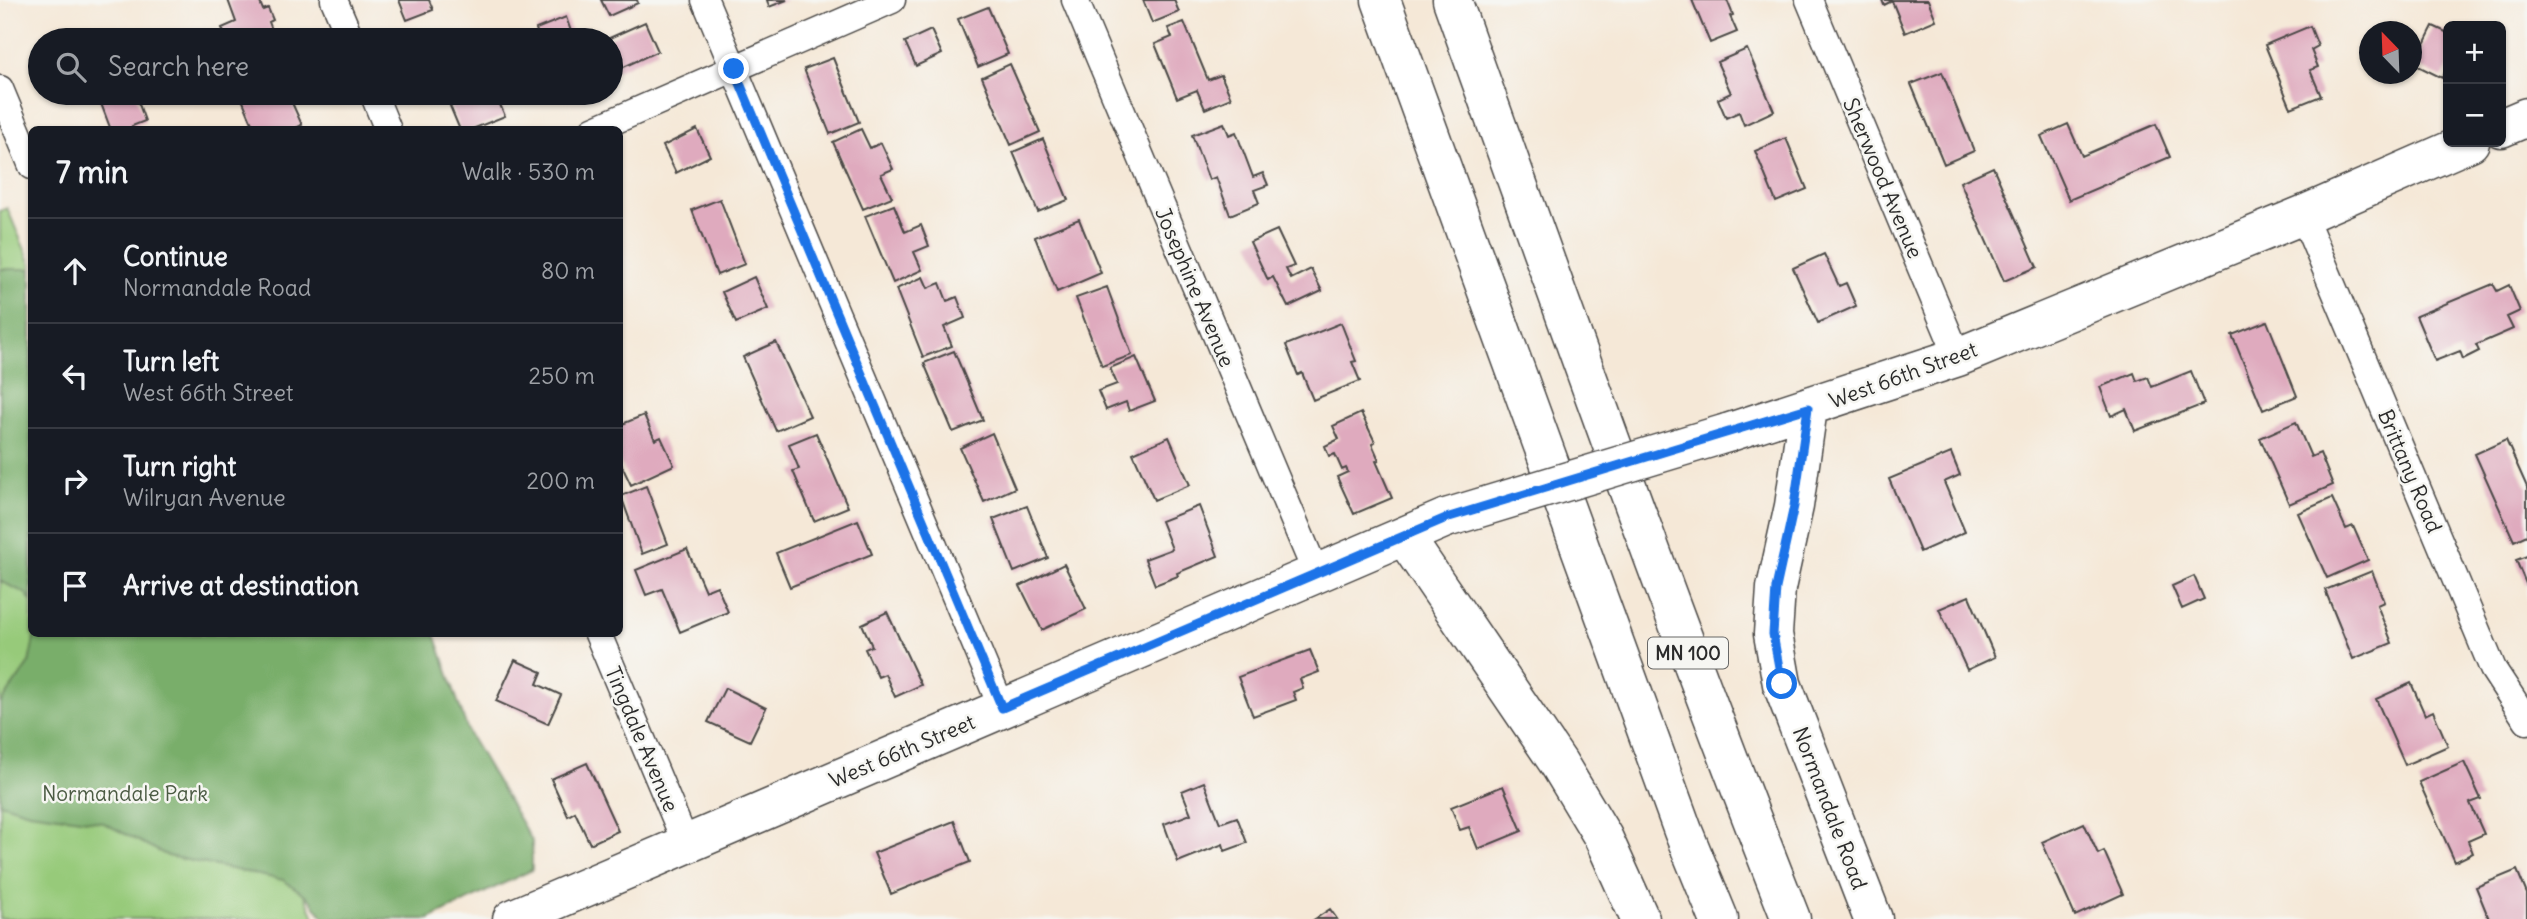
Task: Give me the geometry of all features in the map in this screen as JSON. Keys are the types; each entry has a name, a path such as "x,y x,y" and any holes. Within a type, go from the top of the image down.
{"main road":[{"name":"MN 100","path":"1381,0 1660,766 1719,919"},
{"name":"MN 100","path":"1452,0 1657,570 1791,919"},
{"path":"2506,126 2527,117"},
{"name":"West 66th Street","path":"512,919 1446,518 1808,408 1958,357 2304,215 2459,147"},
{"name":"Normandale Road","path":"1808,408 1794,506 1776,588 1773,634 1782,684 1873,919"},
{"path":"1404,536 1559,764 1602,837 1640,919"}],"street":[{"path":"334,0 346,28"},
{"path":"705,0 1002,708"},
{"path":"602,126 892,0"},
{"name":"Josephine Avenue","path":"1075,0 1316,573"},
{"name":"Sherwood Avenue","path":"1809,0 1958,357"},
{"path":"0,89 28,156"},
{"path":"378,105 386,126"},
{"name":"Brittany Road","path":"2304,215 2493,669 2527,721"},
{"name":"Tingdale Avenue","path":"599,637 686,844"}],"green space":[{"name":"Normandale Park","path":"7,208 28,257 28,637 193,637 315,919 0,919 0,211"},
{"path":"0,269 28,269 28,597 0,581"},
{"path":"34,637 436,637 469,734 532,841 532,870 429,919 325,919 307,896 283,880 168,856 102,822 29,812 0,803 0,704 29,663"}],"building":[{"path":"228,0 259,0 263,10 268,8 273,20 269,22 271,28 222,28 236,22"},
{"path":"399,0 429,0 433,10 407,20"},
{"path":"601,0 637,0 638,3 609,16"},
{"path":"767,0 787,0 769,7"},
{"path":"1143,0 1174,0 1179,12 1152,23"},
{"path":"1692,0 1727,0 1737,32 1710,43"},
{"path":"1882,0 1928,0 1936,20 1905,33 1892,1 1884,5"},
{"path":"988,7 1008,54 978,67 958,19"},
{"path":"566,17 570,28 538,28"},
{"path":"645,22 658,51 623,67 623,32"},
{"path":"1184,22 1208,80 1221,75 1231,98 1205,109 1197,90 1177,98 1155,44 1172,37 1168,28"},
{"path":"2310,26 2318,46 2311,50 2318,67 2310,70 2321,96 2291,108 2265,45"},
{"path":"2433,26 2443,31 2442,78 2422,68 2422,48"},
{"path":"931,30 942,54 916,66 905,42"},
{"path":"1747,49 1774,111 1744,125 1739,112 1726,118 1718,99 1731,93 1717,62"},
{"path":"833,58 859,122 830,134 804,69"},
{"path":"1010,64 1040,132 1011,145 982,77"},
{"path":"1942,72 1974,151 1944,164 1911,84"},
{"path":"102,105 139,105 145,121 132,126 110,126"},
{"path":"245,105 293,105 302,125 300,126 253,126"},
{"path":"500,105 505,116 480,126 458,126 450,106"},
{"path":"1224,123 1229,135 1236,132 1253,177 1263,173 1268,185 1254,190 1259,203 1230,215 1216,177 1209,180 1192,135"},
{"path":"2068,124 2082,156 2156,124 2170,157 2069,200 2041,136"},
{"path":"697,129 710,156 676,173 663,146"},
{"path":"861,129 870,148 881,143 893,169 881,174 892,197 863,209 833,142"},
{"path":"1786,138 1807,189 1776,202 1755,151"},
{"path":"1043,139 1068,200 1038,212 1013,152"},
{"path":"1993,167 2037,267 2004,281 1960,182"},
{"path":"720,199 745,264 717,275 692,210"},
{"path":"894,205 905,232 921,225 929,246 914,252 922,270 893,283 865,216"},
{"path":"1079,219 1101,273 1057,292 1035,237"},
{"path":"1277,230 1294,266 1286,269 1291,279 1311,269 1322,291 1288,307 1273,277 1268,280 1250,242"},
{"path":"1824,254 1839,286 1846,283 1856,306 1818,323 1793,268"},
{"path":"754,277 768,309 736,323 722,292"},
{"path":"923,277 928,288 940,283 947,301 957,297 965,318 944,327 952,346 923,357 896,289"},
{"path":"2493,284 2497,291 2509,285 2520,311 2507,317 2513,329 2476,345 2479,351 2463,359 2460,351 2435,361 2416,316"},
{"path":"1107,287 1132,355 1102,366 1076,298"},
{"path":"2267,321 2297,396 2263,410 2232,335"},
{"path":"1341,323 1356,361 1352,362 1360,381 1313,400 1302,373 1298,375 1286,345"},
{"path":"776,342 810,416 776,431 743,357"},
{"path":"954,351 983,420 953,432 924,363"},
{"path":"1136,357 1155,401 1129,411 1126,402 1106,410 1098,391 1117,384 1110,368"},
{"path":"2191,371 2204,404 2135,431 2126,409 2111,416 2100,387 2134,373 2137,381 2148,377 2152,387"},
{"path":"1361,413 1375,442 1372,444 1379,460 1376,461 1392,498 1354,514 1337,477 1348,472 1346,468 1342,470 1335,454 1329,456 1325,446 1339,439 1333,426"},
{"path":"644,415 655,440 661,437 674,465 631,485 623,468 623,424"},
{"path":"2296,422 2311,457 2320,453 2333,485 2289,504 2260,438"},
{"path":"816,433 848,507 814,521 793,471 799,469 789,444"},
{"path":"992,433 1015,488 984,502 960,448"},
{"path":"1169,437 1190,485 1154,500 1133,453"},
{"path":"2506,440 2527,487 2527,535 2514,541 2475,454"},
{"path":"1951,453 1960,475 1944,482 1965,532 1920,552 1889,479"},
{"path":"646,486 668,544 642,554 623,495"},
{"path":"2332,498 2346,529 2353,526 2368,560 2327,578 2298,513"},
{"path":"1027,506 1048,558 1014,572 993,519"},
{"path":"1199,506 1218,556 1155,585 1145,559 1172,549 1161,521"},
{"path":"858,520 872,554 790,587 776,553"},
{"path":"687,549 705,591 717,586 728,612 680,632 662,589 646,595 636,570"},
{"path":"2527,556 2527,586 2516,560"},
{"path":"1064,564 1086,609 1042,630 1020,586"},
{"path":"2372,571 2384,602 2377,605 2392,643 2353,659 2325,590"},
{"path":"2194,576 2204,599 2182,609 2172,586"},
{"path":"1969,596 1995,657 1967,670 1939,609"},
{"path":"887,612 921,685 895,697 885,674 878,677 865,649 872,646 862,624"},
{"path":"1310,650 1319,672 1300,679 1303,688 1293,692 1296,700 1253,716 1238,677"},
{"path":"515,660 542,672 537,684 561,695 548,724 496,701"},
{"path":"2411,683 2425,715 2433,711 2448,746 2405,765 2376,699"},
{"path":"725,688 766,708 750,741 708,722"},
{"path":"2464,762 2481,799 2470,803 2484,834 2468,841 2473,853 2455,862 2419,782"},
{"path":"587,763 618,831 590,844 575,812 568,816 551,779"},
{"path":"1204,782 1220,823 1237,817 1247,843 1225,851 1223,844 1178,862 1164,824 1191,814 1182,791"},
{"path":"1503,786 1522,831 1478,849 1469,827 1460,830 1451,807"},
{"path":"954,821 970,862 891,894 874,853"},
{"path":"2084,823 2098,854 2104,851 2123,894 2075,916 2042,842"},
{"path":"2517,870 2527,894 2527,919 2489,919 2476,887"},
{"path":"1330,909 1337,919 1315,919"}],"route":[{"path":"734,69 1002,708 1446,518 1808,408 1794,506 1776,588 1773,634 1782,684"}]}
